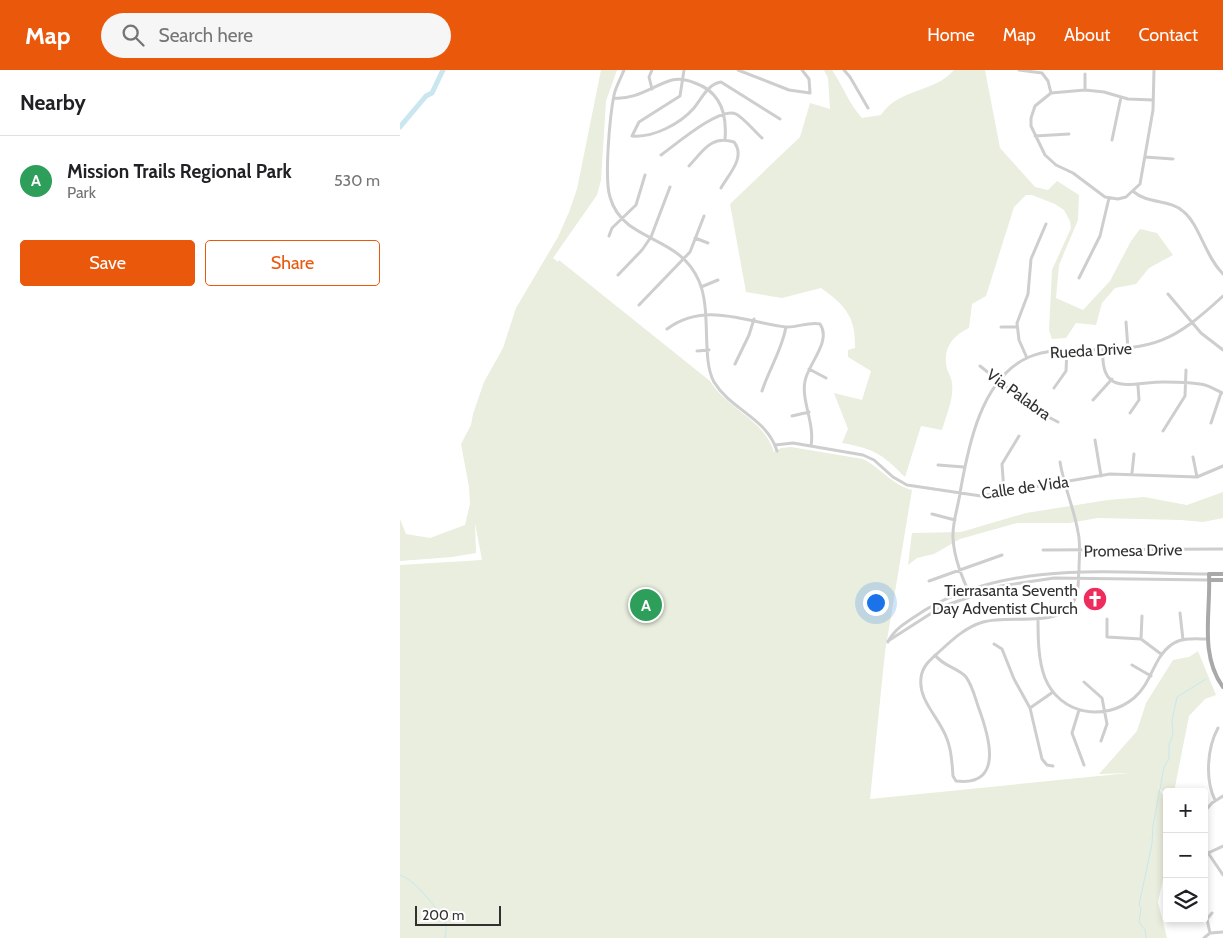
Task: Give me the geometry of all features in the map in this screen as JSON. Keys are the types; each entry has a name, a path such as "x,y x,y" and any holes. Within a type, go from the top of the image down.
{"main road":[{"path":"1223,574 1209,574 1208,639 1210,660 1214,673 1223,687"},
{"path":"1209,580 1223,580"}],"street":[{"path":"624,70 614,98 608,189 614,207 622,219 673,249 684,259 701,287 707,315 710,368 714,381 725,395 764,427 777,451"},
{"path":"652,70 649,77 652,89"},
{"path":"684,70 681,92 676,100 639,122 632,136 647,137 686,116 715,82 725,83 780,119"},
{"path":"738,70 789,90 810,93 809,79 802,70"},
{"path":"844,70 868,108"},
{"path":"1018,70 1042,73 1048,81 1052,93"},
{"path":"1153,100 1121,98 1104,92 1085,90 1052,93 1040,100 1033,111 1031,126 1045,155 1056,165 1073,173 1101,195 1109,198 1126,197 1134,192 1140,184 1151,128 1153,100 1154,70"},
{"path":"1085,90 1086,74"},
{"path":"614,98 633,97 671,81 682,80 708,89 716,97 724,113 726,139"},
{"path":"1112,140 1121,98"},
{"path":"661,155 713,117 724,113 737,115 762,138"},
{"path":"1035,136 1069,134"},
{"path":"689,166 713,142 726,139 734,142 739,152 738,159 721,188"},
{"path":"1145,157 1173,159"},
{"path":"609,236 612,228 636,206 645,174"},
{"path":"618,275 642,250 651,237 670,187"},
{"path":"1134,192 1143,199 1172,206 1186,213 1210,260 1223,274"},
{"path":"1079,278 1100,236 1109,198"},
{"path":"639,305 690,252 704,216"},
{"path":"1027,358 1019,340 1017,327 1028,294 1031,259 1046,224"},
{"path":"695,238 708,243"},
{"path":"701,287 718,280"},
{"path":"1168,294 1201,333 1223,350"},
{"name":"Rueda Drive","path":"970,596 953,545 955,520 968,448 988,397 998,381 1010,368 1027,358 1045,352 1128,350 1163,341 1193,323 1223,296"},
{"path":"667,329 684,318 707,315 754,319 786,327 816,323 822,327 822,343 804,384 813,435 811,446"},
{"path":"735,364 749,335 754,319"},
{"path":"1126,322 1128,350"},
{"path":"1001,326 1017,327"},
{"path":"762,391 769,368 782,345 786,327"},
{"path":"696,351 709,350"},
{"path":"1054,388 1066,371 1067,350"},
{"path":"1103,350 1105,370 1112,379 1124,386 1162,382 1186,383 1207,386 1222,393 1211,423"},
{"name":"Via Palabra","path":"980,366 1037,411 1058,422"},
{"path":"809,369 826,378"},
{"path":"1163,431 1180,407 1185,396 1186,370"},
{"path":"1093,400 1112,379"},
{"path":"1130,413 1139,400 1138,386"},
{"path":"792,416 809,412"},
{"path":"1004,492 1002,464 1019,436"},
{"path":"1095,440 1101,476"},
{"name":"Calle de Vida","path":"775,445 792,443 863,455 874,460 901,482 960,494 981,496 1101,476 1132,473 1197,477 1223,466"},
{"path":"1132,473 1134,454"},
{"path":"1194,457 1197,477"},
{"path":"935,655 945,666 959,672 968,680 986,732 989,761 986,772 974,781 955,780 952,776 950,752 941,724 922,694 921,675 927,662 957,635 983,622 1000,618 1056,616 1072,605 1077,595 1078,533 1063,482 1060,462"},
{"path":"938,465 964,467"},
{"path":"932,514 955,520"},
{"name":"Promesa Drive","path":"1043,550 1223,549"},
{"path":"929,581 1002,554"},
{"path":"1209,574 1032,574 1000,580 968,590 918,614 891,635 888,642 933,612 970,596 1001,586 1032,580 1209,580"},
{"path":"1180,613 1183,640"},
{"path":"1140,639 1142,616"},
{"path":"1038,618 1038,645 1044,675 1053,692 1064,703 1079,710 1092,713 1105,712 1120,707 1132,699 1151,676 1161,654 1171,645 1183,640 1208,639"},
{"path":"1107,618 1107,637 1140,639 1161,654"},
{"path":"994,644 1002,649 1014,679 1030,708 1042,759 1047,765 1053,766"},
{"path":"1132,665 1151,676"},
{"path":"1084,682 1102,698 1107,724 1101,741"},
{"path":"1030,708 1053,692"},
{"path":"1079,710 1072,733 1084,765"},
{"path":"1215,800 1208,784 1208,776 1214,735 1218,728"},
{"path":"1208,808 1215,800 1223,796"},
{"path":"1208,853 1223,846"},
{"path":"1208,857 1223,874"},
{"path":"1210,933 1207,919 1212,913"},
{"path":"1204,938 1210,933 1223,932"}],"green space":[{"path":"601,70 617,70 606,101 601,180 597,195 553,258 558,262 559,260 710,381 717,391 754,422 769,441 774,452 781,448 791,447 863,459 898,484 912,490 885,652 870,799 1129,773 1099,774 1137,731 1146,703 1173,660 1189,657 1198,651 1216,695 1205,699 1189,716 1175,788 1163,788 1163,792 1156,784 1163,794 1163,880 1158,902 1167,938 400,938 400,565 482,560 475,523 476,553 400,561 400,519 406,534 430,538 465,525 470,504 469,487 461,444 471,425 484,382 503,348 516,308 558,237 577,189"},
{"path":"824,70 832,70 853,107 862,118 881,115 888,106 897,100 937,83 954,70 985,70 1000,148 1035,187 1048,190 1057,181 1079,195 1078,220 1059,265 1056,298 1083,310 1110,281 1131,241 1140,229 1157,233 1173,255 1149,268 1136,284 1115,288 1102,303 1096,325 1076,323 1066,338 1052,339 1049,330 1052,270 1071,228 1070,221 1064,210 1055,204 1032,195 1026,195 1014,207 986,296 972,304 969,328 953,339 947,349 946,362 952,380 952,395 942,430 921,426 905,477 884,458 870,450 842,443 848,429 834,393 862,400 871,371 848,357 848,350 855,348 855,337 851,320 843,306 821,288 782,298 746,292 730,204 800,137 810,103 830,109 828,78"},
{"path":"1223,492 1223,518 1203,522 1098,518 1069,523 1017,523 960,539 934,554 917,558 908,565 912,533 961,532 1026,513 1108,500 1144,497 1187,505"}],"waterway":[{"path":"400,127 426,96 432,93 443,70"},
{"path":"1146,938 1145,930 1139,922 1141,908 1139,905 1152,844 1153,826 1164,767 1169,759 1169,744 1173,735 1172,721 1177,697 1206,679"},
{"path":"400,875 412,882 437,910 446,924 445,938"}],"place":[{"name":"Tierrasanta Seventh Day Adventist Church","path":"1095,599"},
{"name":"Mission Trails Regional Park","path":"646,605"}]}
